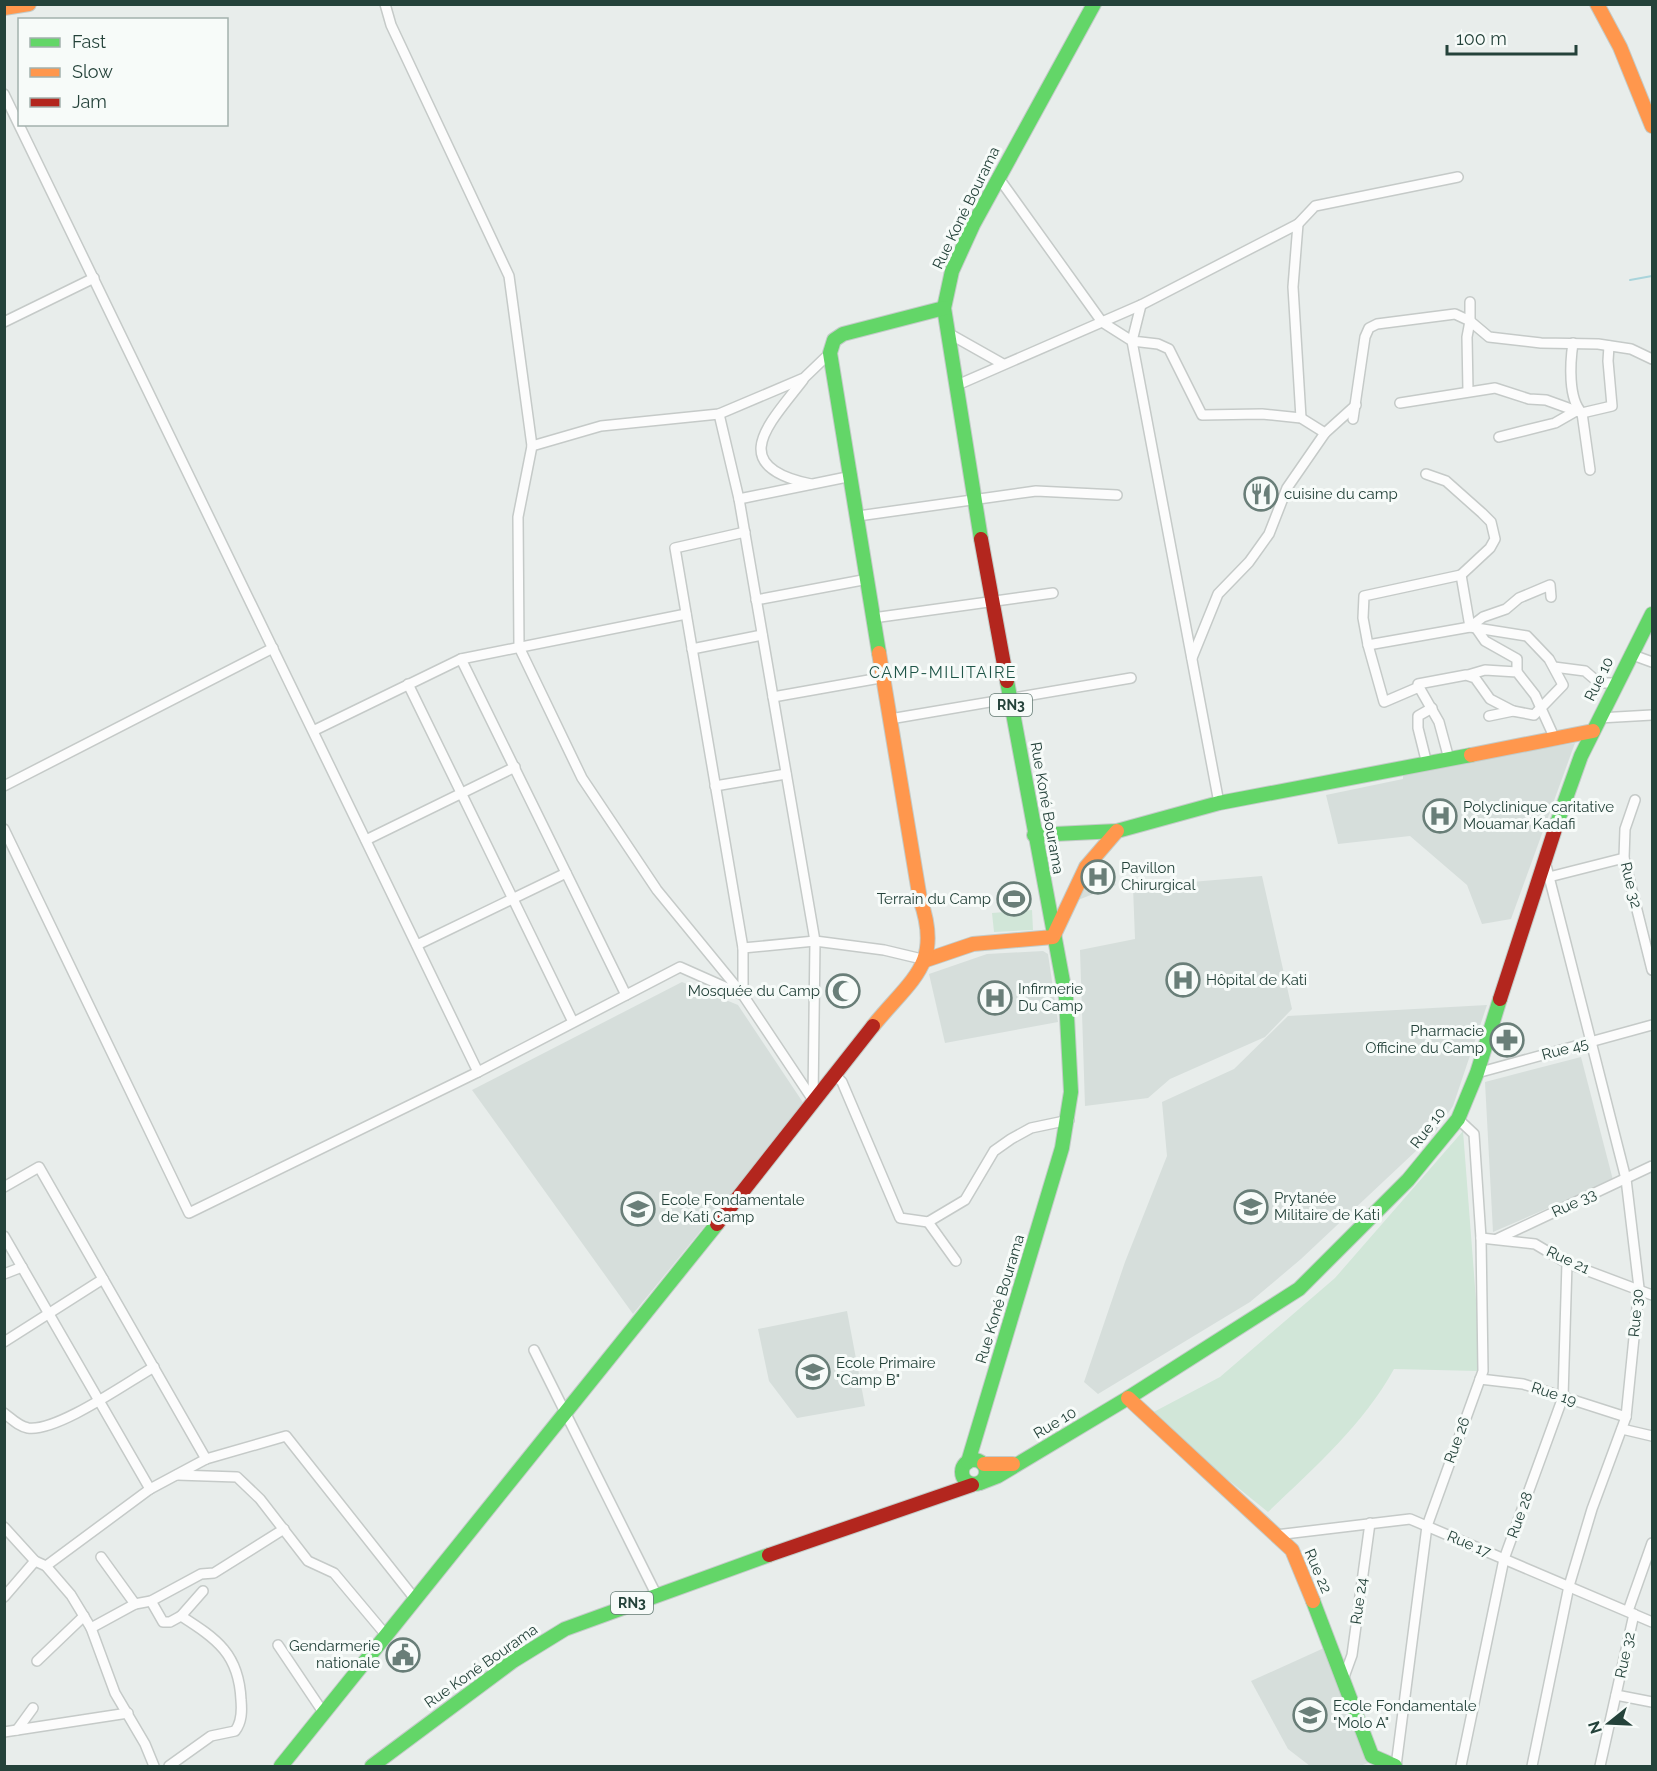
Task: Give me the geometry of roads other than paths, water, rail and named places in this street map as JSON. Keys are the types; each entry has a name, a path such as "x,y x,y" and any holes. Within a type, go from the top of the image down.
{"main road":[{"path":"4,8 29,4"},
{"name":"Rue Koné Bourama","path":"924,1502 974,1465 979,1430 1069,1120 1072,1098 1071,1041 1066,998 1034,835 974,500 944,308 952,271 998,177 1094,4"},
{"path":"1597,4 1620,47 1653,126"},
{"path":"281,1767 927,960 932,945 928,922 920,900 830,353 834,340 843,334 944,308"},
{"name":"Rue 10","path":"976,1484 1023,1461 1128,1398 1299,1289 1408,1180 1458,1119 1477,1073 1544,857 1581,756 1630,654 1653,614"},
{"path":"1034,835 1117,831 1219,803 1593,731"},
{"path":"927,960 955,947 981,942 1053,937 1070,893 1090,857 1117,831"},
{"path":"1092,833 1101,845"},
{"path":"928,922 937,933 955,947"},
{"name":"Rue 22","path":"1128,1398 1292,1550 1344,1677 1372,1756 1396,1767"},
{"name":"Rue 10","path":"974,1465 1007,1466 1023,1461"},
{"path":"974,1465 986,1477 976,1484 964,1479 974,1465"},
{"name":"Rue Koné Bourama","path":"372,1767 441,1713 543,1641 588,1618 976,1484"}],"street":[{"path":"385,4 391,25 509,276 532,446 518,517 519,647 582,778 657,890 742,995 813,1100"},
{"path":"4,94 7,105 315,730 478,1072"},
{"path":"998,177 1102,322 1132,341 1158,344 1169,349 1202,415 1263,414 1301,418 1325,433"},
{"path":"955,386 1141,305 1298,224 1315,206 1458,177"},
{"path":"1298,224 1293,286 1301,418"},
{"path":"4,322 94,279"},
{"path":"1468,392 1466,368 1470,302"},
{"path":"1141,305 1132,341 1219,803"},
{"path":"1353,419 1365,336 1369,328 1377,324 1455,314 1470,321 1489,337 1610,346 1631,349 1653,359"},
{"path":"947,333 1003,364"},
{"path":"1573,344 1570,361 1576,407 1579,412 1590,470"},
{"path":"1499,437 1555,423 1579,412 1612,406 1608,370 1610,346"},
{"path":"811,484 787,479 767,464 761,451 762,435 771,419 804,378 830,353"},
{"path":"532,446 601,426 719,414 804,378"},
{"path":"1400,403 1495,388 1529,399 1546,400 1579,412"},
{"path":"1192,658 1218,594 1249,562 1269,534 1287,488 1325,433 1356,405"},
{"path":"719,414 739,499 815,941 813,1100"},
{"path":"1426,474 1446,481 1491,522 1495,539 1490,548 1461,575 1364,596 1363,618 1383,702 1419,687 1418,684 1485,670 1517,672"},
{"path":"739,499 852,476"},
{"path":"858,516 1036,491 1118,495"},
{"path":"742,995 742,948 675,548 745,532"},
{"path":"1461,575 1473,627 1485,641 1517,659 1517,672 1535,695 1555,738"},
{"path":"756,600 868,579"},
{"path":"1473,627 1483,617 1506,609 1519,598 1550,585 1551,597"},
{"path":"873,618 1053,593"},
{"path":"315,730 461,659 686,614"},
{"path":"1368,645 1473,627 1527,636 1554,667 1563,685 1534,716 1514,711 1490,699 1475,678 1468,675"},
{"path":"692,649 762,636"},
{"path":"4,786 273,648"},
{"path":"1630,654 1653,662"},
{"path":"461,659 626,995"},
{"path":"1554,667 1585,671 1599,683 1616,683"},
{"path":"773,697 879,678"},
{"path":"890,719 1131,678"},
{"path":"408,684 573,1022"},
{"path":"1419,687 1432,708 1449,759"},
{"path":"1427,764 1418,728 1418,716 1432,708"},
{"path":"1489,716 1514,711"},
{"path":"1599,718 1653,715"},
{"path":"366,840 515,767"},
{"path":"715,786 786,774"},
{"name":"Rue 32","path":"1635,800 1625,829 1624,858 1649,939 1653,970"},
{"path":"4,830 189,1213 478,1072 680,967 742,995"},
{"name":"Rue 30","path":"1532,1767 1569,1586 1592,1509 1626,1417 1639,1288 1626,1179 1544,857"},
{"path":"1549,877 1624,858"},
{"path":"417,945 566,873"},
{"path":"742,948 815,941 884,950 927,960"},
{"name":"Rue 45","path":"1477,1073 1653,1025"},
{"path":"834,1074 842,1082 900,1218 928,1222 965,1200 994,1151 1031,1128 1069,1120"},
{"name":"Rue 26","path":"1396,1767 1427,1526 1483,1371 1481,1238 1474,1134 1458,1119"},
{"name":"Rue 33","path":"1496,1239 1653,1166"},
{"path":"4,1187 39,1167 206,1459"},
{"path":"928,1222 956,1261"},
{"path":"4,1236 150,1489"},
{"name":"Rue 21","path":"1481,1238 1535,1244 1567,1263 1653,1295"},
{"name":"Rue 28","path":"1461,1767 1504,1559 1563,1397 1567,1263"},
{"path":"4,1274 22,1267"},
{"path":"4,1342 103,1278"},
{"path":"534,1350 656,1594"},
{"path":"4,1413 19,1425 29,1428 54,1425 154,1367"},
{"name":"Rue 19","path":"1480,1379 1523,1384 1626,1417"},
{"path":"1622,1429 1653,1436"},
{"path":"46,1566 150,1489 206,1459 286,1436 415,1599"},
{"path":"177,1475 237,1477 260,1499 308,1561 334,1573 386,1635"},
{"name":"Rue 17","path":"1276,1535 1410,1519 1653,1622"},
{"name":"Rue 24","path":"1344,1677 1352,1654 1370,1523"},
{"path":"4,1527 34,1561 46,1566 71,1595 92,1628 115,1693 145,1744 154,1767"},
{"path":"92,1628 135,1604 150,1601 201,1574 214,1573 284,1529"},
{"name":"Rue 32","path":"1600,1767 1631,1612 1653,1543"},
{"path":"101,1557 135,1604"},
{"path":"4,1597 34,1561"},
{"path":"150,1601 163,1622 170,1623 181,1616 203,1591"},
{"path":"37,1661 84,1616"},
{"path":"169,1767 211,1736 235,1731 242,1712 240,1684 234,1660 219,1643 181,1616"},
{"path":"278,1645 323,1712"},
{"path":"1616,1695 1653,1702"},
{"path":"17,1730 33,1708"},
{"path":"4,1732 128,1713"}],"waterway":[{"path":"1630,280 1652,276"}],"place":[{"name":"cuisine du camp","path":"1261,494"},
{"name":"Polyclinique caritative Mouamar Kadafi","path":"1440,816"},
{"name":"Pavillon Chirurgical","path":"1098,877"},
{"name":"Terrain du Camp","path":"1014,899"},
{"name":"Hôpital de Kati","path":"1183,980"},
{"name":"Mosquée du Camp","path":"843,991"},
{"name":"Infirmerie Du Camp","path":"995,998"},
{"name":"Pharmacie Officine du Camp","path":"1507,1040"},
{"name":"Prytanée Militaire de Kati","path":"1251,1207"},
{"name":"Ecole Fondamentale de Kati Camp","path":"638,1209"},
{"name":"Ecole Primaire \"Camp B\"","path":"813,1372"},
{"name":"Gendarmerie nationale","path":"403,1655"},
{"name":"Ecole Fondamentale \"Molo A\"","path":"1310,1715"}],"district":[{"name":"CAMP-MILITAIRE","path":"943,672"}]}
